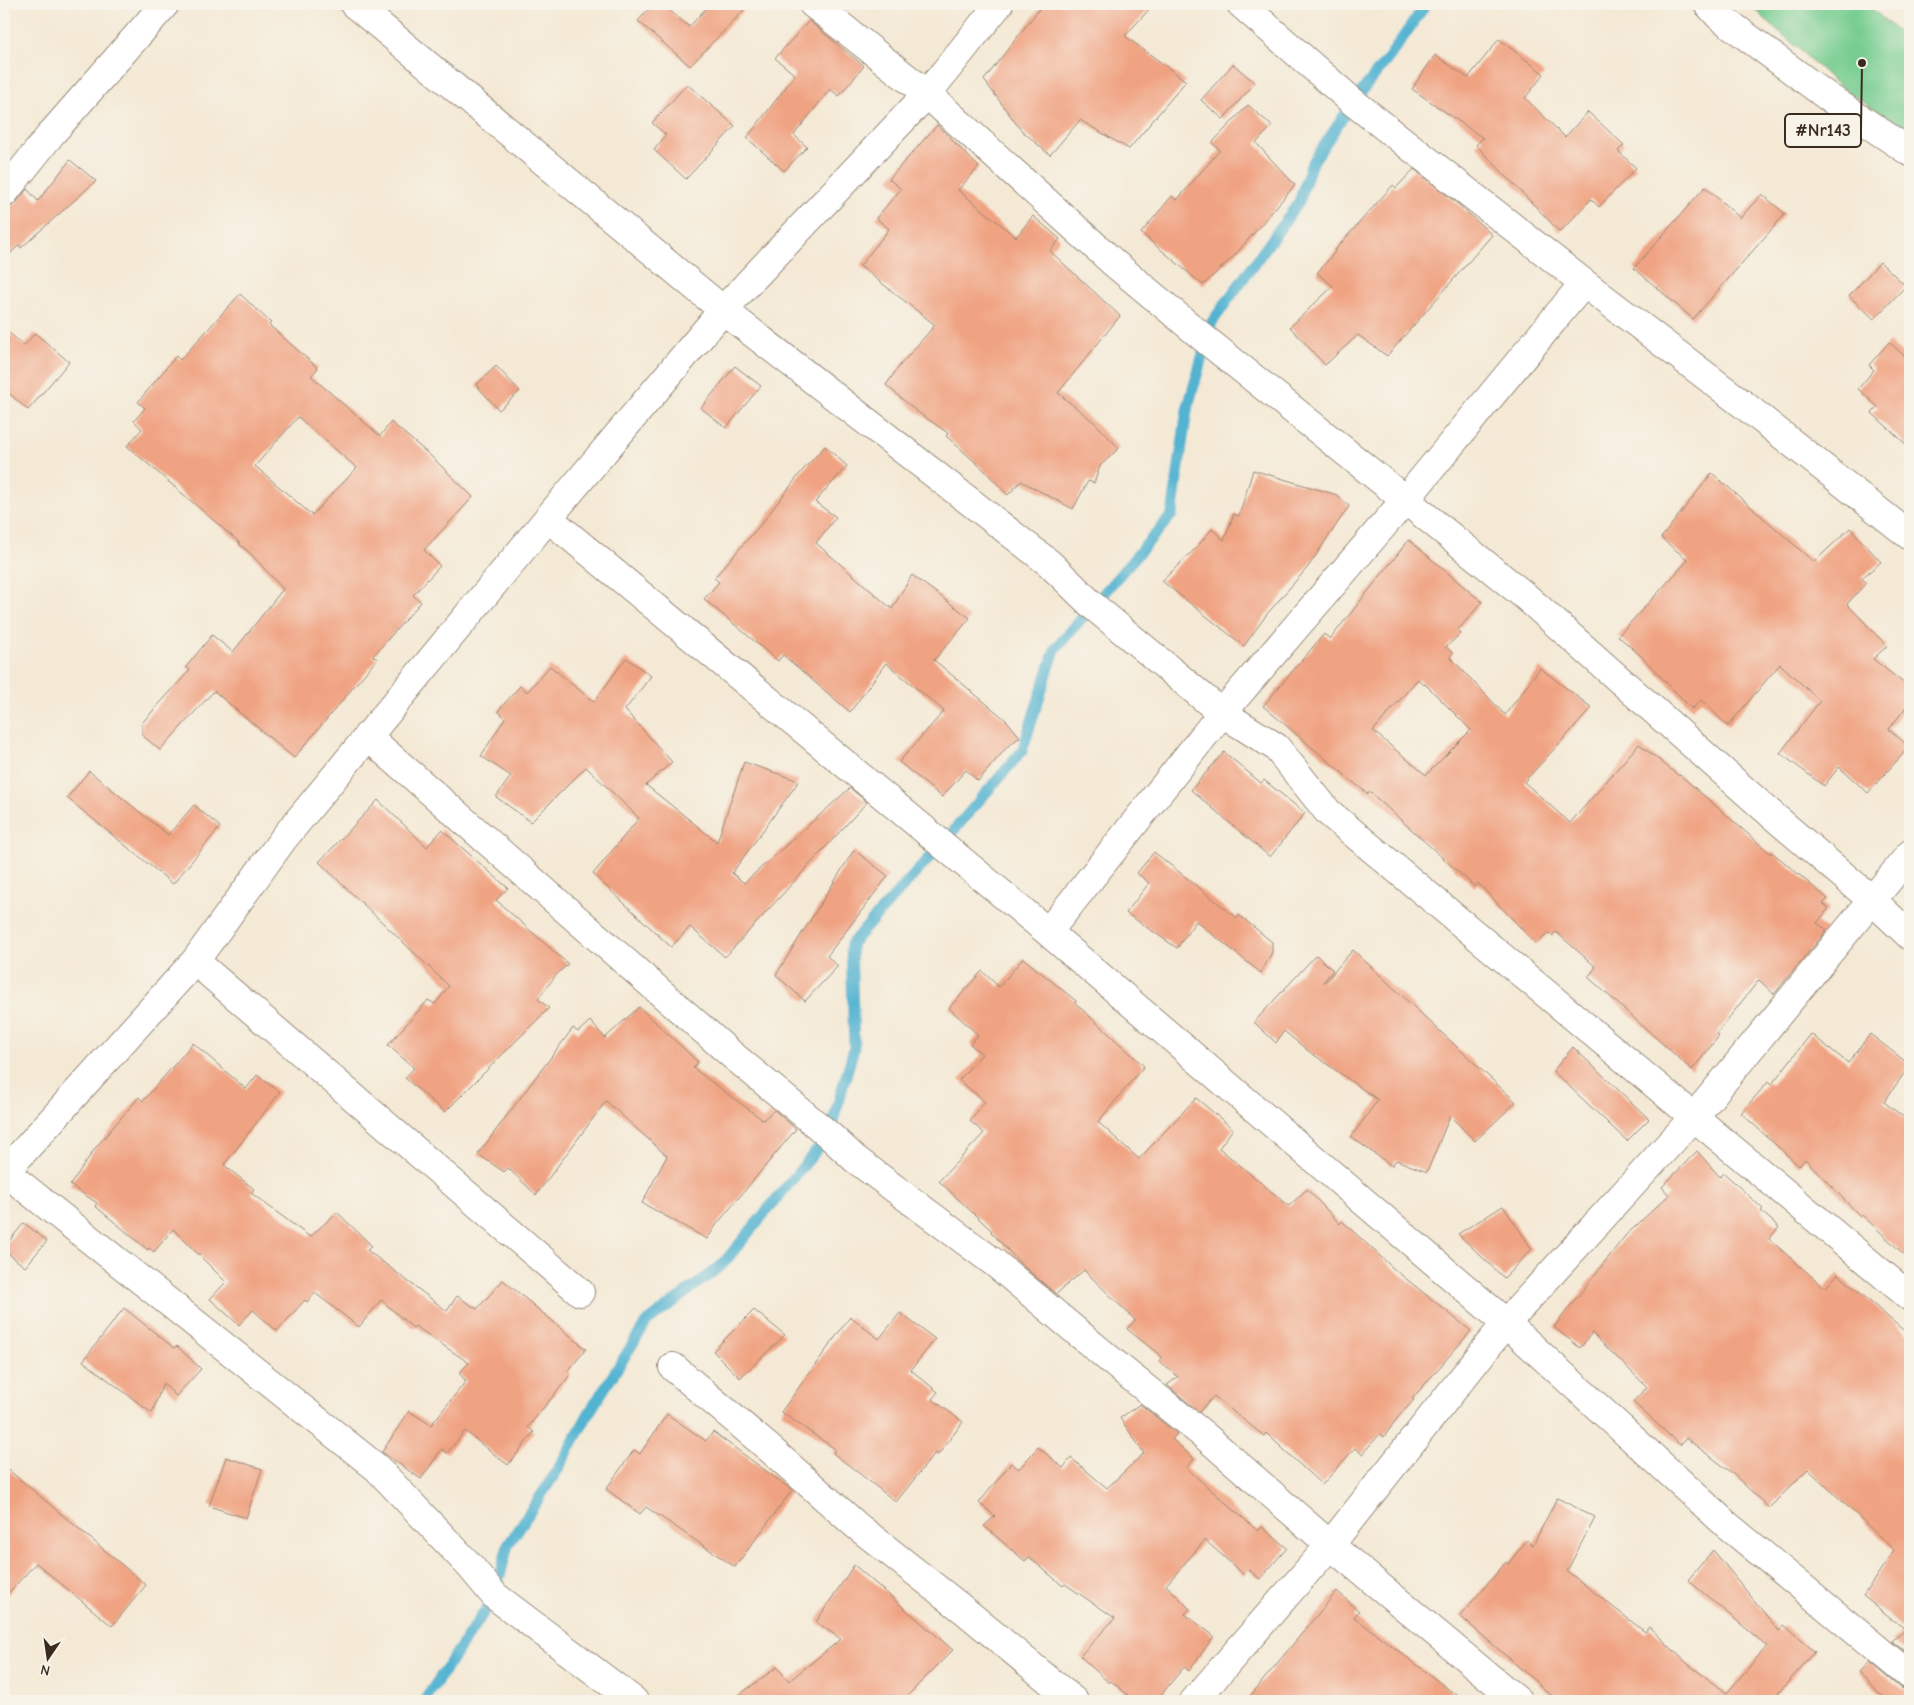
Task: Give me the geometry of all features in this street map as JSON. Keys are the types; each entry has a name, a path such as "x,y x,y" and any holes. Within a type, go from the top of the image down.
{"street":[{"path":"4,193 52,133 165,4"},
{"path":"354,4 723,310 1049,563 1092,605 1222,713 1276,747 1328,812 1910,1298"},
{"path":"813,4 927,94 1114,264 1525,596 1771,814 1872,900 1910,936"},
{"path":"634,1701 495,1596 470,1566 377,1468 4,1173 195,961 284,838 548,518 723,310 927,94 999,4"},
{"path":"1241,4 1353,102 1910,536"},
{"path":"1708,4 1719,16 1820,92 1910,152"},
{"path":"1048,932 1222,713 1406,499 1584,283"},
{"path":"548,518 1048,932 1506,1323 1727,1525 1910,1676"},
{"path":"367,736 731,1054 855,1159 996,1264 1120,1368 1206,1436 1330,1545 1518,1701"},
{"path":"1194,1701 1330,1545 1506,1323 1694,1117 1910,854"},
{"path":"195,961 580,1292"},
{"path":"672,1367 770,1449 857,1526 965,1611 1074,1701"}],"green space":[{"path":"1749,4 1867,4 1910,43 1910,129 1877,111 1837,84"}],"building":[{"path":"653,4 662,4 689,27 710,4 750,4 690,66 638,21"},
{"path":"1043,4 1154,4 1125,36 1186,81 1129,149 1080,120 1050,155 1021,130 984,80"},
{"path":"809,21 864,66 839,96 830,89 794,135 807,147 784,171 747,138 795,75 775,58"},
{"path":"1499,39 1544,74 1525,98 1565,137 1588,112 1624,145 1618,151 1636,168 1599,207 1591,199 1560,232 1476,145 1483,138 1412,89 1435,55 1468,78"},
{"path":"1233,64 1255,83 1223,119 1201,100"},
{"path":"687,84 735,126 686,179 654,150 666,135 652,123"},
{"path":"1248,105 1272,126 1256,143 1295,185 1235,255 1203,285 1141,233 1172,196 1177,200 1220,150 1212,143"},
{"path":"937,125 979,167 958,190 1016,237 1033,216 1060,239 1050,251 1120,316 1058,393 1094,422 1119,448 1100,466 1094,483 1088,481 1073,509 1021,481 1008,495 982,468 946,436 948,433 916,411 886,385 901,364 935,325 860,266 889,229 876,218 901,189 889,179"},
{"path":"70,160 96,181 21,248 19,245 4,260 4,208 16,203 27,189 38,201"},
{"path":"1414,169 1459,205 1492,235 1387,356 1358,335 1325,365 1290,327 1333,286 1317,273 1334,251 1393,185 1396,188"},
{"path":"1705,187 1740,218 1762,194 1785,214 1693,319 1634,268"},
{"path":"1880,262 1906,286 1874,319 1849,296"},
{"path":"240,294 271,323 269,325 318,368 311,376 380,436 391,422 433,458 473,497 424,550 440,566 413,595 421,602 373,656 377,659 294,758 214,691 160,750 142,735 142,723 190,670 186,667 212,635 233,652 283,589 240,543 127,446 142,429 134,421 145,408 138,402 176,356 180,360","holes":["298,417 357,468 312,515 255,466"]},
{"path":"4,328 24,346 35,333 69,362 28,410 4,389"},
{"path":"1889,342 1910,361 1910,448 1872,413 1878,407 1858,389 1874,370 1869,365"},
{"path":"496,366 520,391 499,410 476,385"},
{"path":"735,366 761,386 726,428 701,408"},
{"path":"825,446 847,466 815,502 836,517 816,543 892,609 912,575 970,618 934,660 1007,721 1020,737 1007,747 978,781 966,770 942,797 899,762 944,711 886,663 850,712 783,655 778,661 704,599 719,582 714,578 762,523 802,471"},
{"path":"1253,470 1337,495 1349,506 1308,567 1267,614 1244,646 1162,581 1195,549 1212,529 1224,540 1234,514 1239,516"},
{"path":"1712,473 1814,562 1850,528 1881,562 1862,578 1866,583 1847,604 1887,646 1873,659 1910,688 1910,702 1889,729 1909,747 1868,793 1839,767 1824,786 1780,753 1820,701 1780,664 1728,726 1701,700 1692,709 1640,655 1618,636 1688,560 1661,538"},
{"path":"1409,540 1482,602 1458,630 1461,633 1446,647 1453,653 1450,657 1505,715 1540,668 1592,708 1524,782 1570,823 1639,744 1680,775 1771,854 1772,852 1828,899 1823,904 1829,908 1817,923 1827,930 1774,994 1759,980 1716,1034 1719,1036 1692,1070 1588,977 1596,967 1556,932 1552,936 1549,933 1536,944 1478,883 1475,887 1370,792 1368,794 1353,782 1263,706 1324,634 1330,639","holes":["1418,679 1471,730 1426,775 1373,731"]},
{"path":"626,658 651,676 625,710 672,762 646,785 717,842 744,762 799,781 732,873 744,883 850,788 867,802 725,957 690,927 671,947 593,874 639,818 586,767 531,822 496,797 511,776 481,756 505,718 498,711 520,686 527,692 550,666 594,702"},
{"path":"1224,752 1261,783 1264,780 1305,813 1270,857 1191,790"},
{"path":"89,771 168,835 194,805 220,827 173,884 67,798"},
{"path":"378,800 427,847 442,830 508,888 496,900 568,964 556,975 538,999 549,1008 445,1112 405,1078 414,1068 388,1045 428,1000 435,1004 449,986 319,862"},
{"path":"854,850 888,876 827,956 838,966 805,1001 776,975"},
{"path":"1154,852 1237,918 1239,915 1272,942 1272,952 1261,973 1196,921 1177,948 1126,913 1149,883 1137,873"},
{"path":"1353,950 1516,1102 1475,1141 1450,1116 1427,1172 1396,1160 1392,1166 1351,1137 1378,1100 1307,1050 1284,1031 1276,1043 1254,1022 1316,955 1333,970 1324,983"},
{"path":"1023,958 1076,1001 1075,1003 1144,1066 1098,1122 1139,1159 1196,1098 1233,1129 1219,1148 1289,1206 1307,1189 1340,1224 1342,1221 1394,1269 1471,1331 1412,1399 1414,1400 1398,1417 1384,1437 1380,1434 1362,1454 1355,1448 1322,1485 1266,1433 1264,1436 1214,1396 1199,1412 1167,1385 1178,1377 1159,1361 1162,1357 1127,1329 1135,1320 1084,1270 1056,1294 1022,1265 992,1231 939,1181 984,1133 970,1121 985,1102 959,1080 982,1054 970,1044 978,1035 949,1008 982,971 999,987"},
{"path":"639,1007 698,1062 693,1068 763,1120 774,1110 796,1129 717,1224 707,1239 642,1203 667,1156 606,1101 536,1195 508,1168 504,1172 478,1154 573,1028 578,1032 590,1021 605,1038"},
{"path":"1811,1034 1848,1063 1870,1034 1910,1065 1884,1102 1910,1122 1910,1260 1862,1215 1860,1216 1805,1159 1799,1166 1741,1113 1768,1082 1771,1085"},
{"path":"193,1043 246,1089 257,1075 280,1092 224,1165 254,1189 251,1193 310,1237 337,1212 372,1246 367,1250 447,1311 457,1296 477,1309 503,1280 586,1349 568,1371 571,1374 528,1427 534,1432 508,1465 465,1431 447,1453 442,1449 421,1479 382,1452 409,1411 431,1425 466,1381 459,1373 469,1363 415,1326 413,1328 381,1300 359,1327 315,1293 307,1302 305,1300 277,1331 253,1310 239,1325 210,1299 226,1282 173,1229 154,1252 149,1248 148,1250 95,1206 97,1203 70,1185 96,1147 139,1097 143,1101"},
{"path":"1573,1047 1649,1119 1627,1141 1553,1071"},
{"path":"1697,1151 1720,1177 1724,1173 1763,1209 1761,1211 1779,1227 1769,1239 1825,1288 1838,1274 1910,1336 1910,1656 1892,1641 1905,1629 1863,1596 1894,1550 1808,1469 1769,1508 1731,1472 1686,1438 1680,1445 1633,1402 1647,1387 1592,1333 1580,1348 1554,1327 1625,1236 1669,1195 1662,1187"},
{"path":"1503,1206 1532,1249 1504,1278 1458,1234"},
{"path":"24,1223 47,1241 25,1267 4,1250 4,1247"},
{"path":"124,1308 174,1348 177,1346 201,1369 176,1396 163,1383 152,1413 83,1361"},
{"path":"754,1310 785,1335 740,1378 713,1351"},
{"path":"900,1313 935,1339 911,1370 938,1392 932,1399 963,1422 938,1455 935,1453 896,1502 833,1453 835,1449 781,1412 850,1317 879,1339"},
{"path":"1140,1404 1177,1434 1172,1439 1194,1459 1186,1468 1258,1531 1262,1527 1287,1548 1260,1579 1249,1570 1244,1575 1205,1540 1166,1585 1190,1609 1185,1614 1214,1636 1189,1671 1184,1667 1156,1701 1135,1701 1111,1681 1109,1683 1080,1656 1115,1618 1065,1584 1063,1586 1029,1557 1025,1561 984,1526 995,1516 979,1503 1011,1463 1019,1469 1038,1447 1063,1468 1071,1458 1107,1488 1144,1453 1120,1418"},
{"path":"667,1414 706,1441 713,1432 792,1490 735,1567 646,1507 640,1514 606,1489 634,1450 640,1454"},
{"path":"226,1457 262,1469 246,1518 209,1506"},
{"path":"4,1466 146,1585 112,1626 36,1563 4,1598"},
{"path":"1557,1498 1595,1517 1567,1571 1645,1632 1649,1627 1688,1664 1727,1693 1767,1646 1688,1580 1713,1550 1779,1631 1784,1625 1815,1652 1771,1701 1558,1701 1460,1616 1506,1562 1508,1564 1527,1540 1533,1545"},
{"path":"854,1565 953,1650 902,1701 731,1701 777,1667 789,1681 841,1639 816,1622"},
{"path":"1337,1591 1359,1611 1354,1617 1464,1701 1246,1701"},
{"path":"1869,1662 1900,1688 1910,1691 1910,1701 1887,1701 1859,1672"}],"waterway":[{"path":"424,1701 495,1596 508,1545 557,1471 589,1413 646,1323 722,1265 829,1135 854,1048 851,944 942,844 1022,751 1055,649 1172,515 1187,410 1212,322 1299,202 1311,165 1353,102 1390,56 1426,4"}],"place":[{"name":"#Nr143","path":"1862,63"}]}
